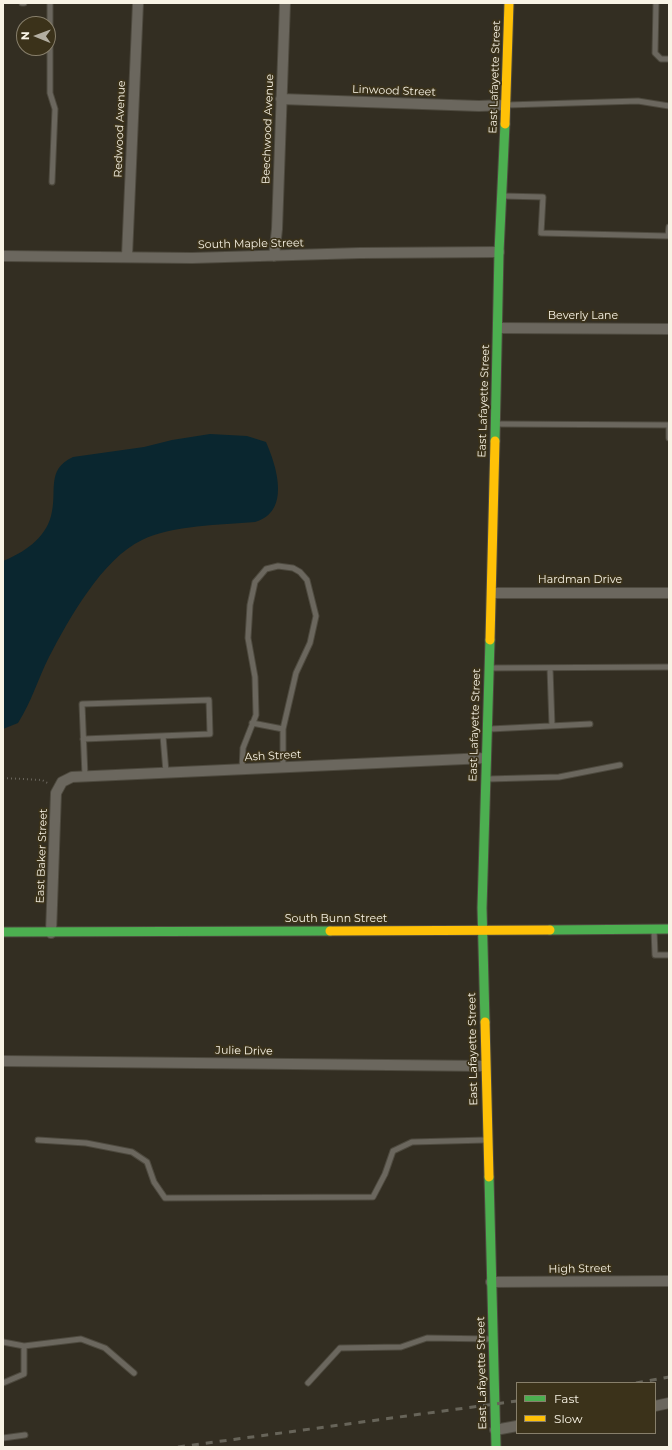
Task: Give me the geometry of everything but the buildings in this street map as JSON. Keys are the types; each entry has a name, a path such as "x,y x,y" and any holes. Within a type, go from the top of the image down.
{"street":[{"name":"Redwood Avenue","path":"127,256 138,3"},
{"name":"Beechwood Avenue","path":"274,256 285,3"},
{"name":"East Lafayette Street","path":"496,1447 482,930 492,593 499,252 509,3"},
{"name":"Linwood Street","path":"281,99 479,106 506,105"},
{"name":"South Maple Street","path":"3,256 127,256 192,258 499,252"},
{"name":"Beverly Lane","path":"498,328 669,328"},
{"name":"Hardman Drive","path":"492,593 669,593"},
{"name":"Ash Street","path":"60,785 72,777 85,776 486,758"},
{"name":"East Baker Street","path":"51,933 60,785"},
{"name":"South Bunn Street","path":"3,932 51,933 669,929"},
{"name":"Julie Drive","path":"3,1061 485,1066"},
{"name":"High Street","path":"491,1282 669,1281"},
{"path":"656,1406 669,1404"},
{"path":"496,1430 516,1426"}],"lane":[{"path":"50,3 50,93 54,109 52,182"},
{"path":"656,3 655,54 661,59 669,59"},
{"path":"506,105 638,101 669,106"},
{"path":"502,196 543,197 541,233 668,236 669,227"},
{"path":"496,424 669,425 669,438"},
{"path":"242,769 243,748 256,714 255,676 248,638 250,605 255,582 266,569 278,566 293,568 300,572 307,580 316,616 310,644 296,673 283,729 283,767"},
{"path":"489,668 669,667"},
{"path":"550,668 552,726"},
{"path":"83,738 210,734 209,700 82,704 83,738 85,776"},
{"path":"252,723 283,729"},
{"path":"487,729 590,724"},
{"path":"163,736 166,772"},
{"path":"486,779 559,777 620,766"},
{"path":"654,929 655,955 669,954"},
{"path":"38,1140 86,1143 132,1152 147,1162 154,1182 165,1198 373,1197 385,1174 393,1151 412,1142 487,1140"},
{"path":"308,1383 340,1348 401,1347 428,1338 493,1339"},
{"path":"3,1342 24,1346 81,1339 105,1348 134,1373"},
{"path":"3,1383 24,1374 24,1346"},
{"path":"3,1438 25,1435"}],"path":[{"path":"3,778 42,780 60,785"}],"water":[{"path":"210,434 247,436 266,442 277,476 277,499 273,509 266,517 255,522 197,526 168,531 142,540 127,549 100,575 66,625 18,723 3,729 3,561 18,554 32,544 44,532 51,516 53,507 54,482 59,468 64,462 73,457 144,447 172,440"}],"railway":[{"path":"642,1382 669,1377"},
{"path":"178,1447 516,1401"}],"traffic: fast":[{"path":"495,441 499,252 505,124"},
{"path":"485,1022 482,908 490,640"},
{"path":"550,930 669,929"},
{"path":"3,932 330,931"},
{"path":"489,1177 496,1447"}],"traffic: slow":[{"path":"505,124 509,3"},
{"path":"490,640 495,441"},
{"path":"330,931 550,930"},
{"path":"485,1022 489,1177"}]}
